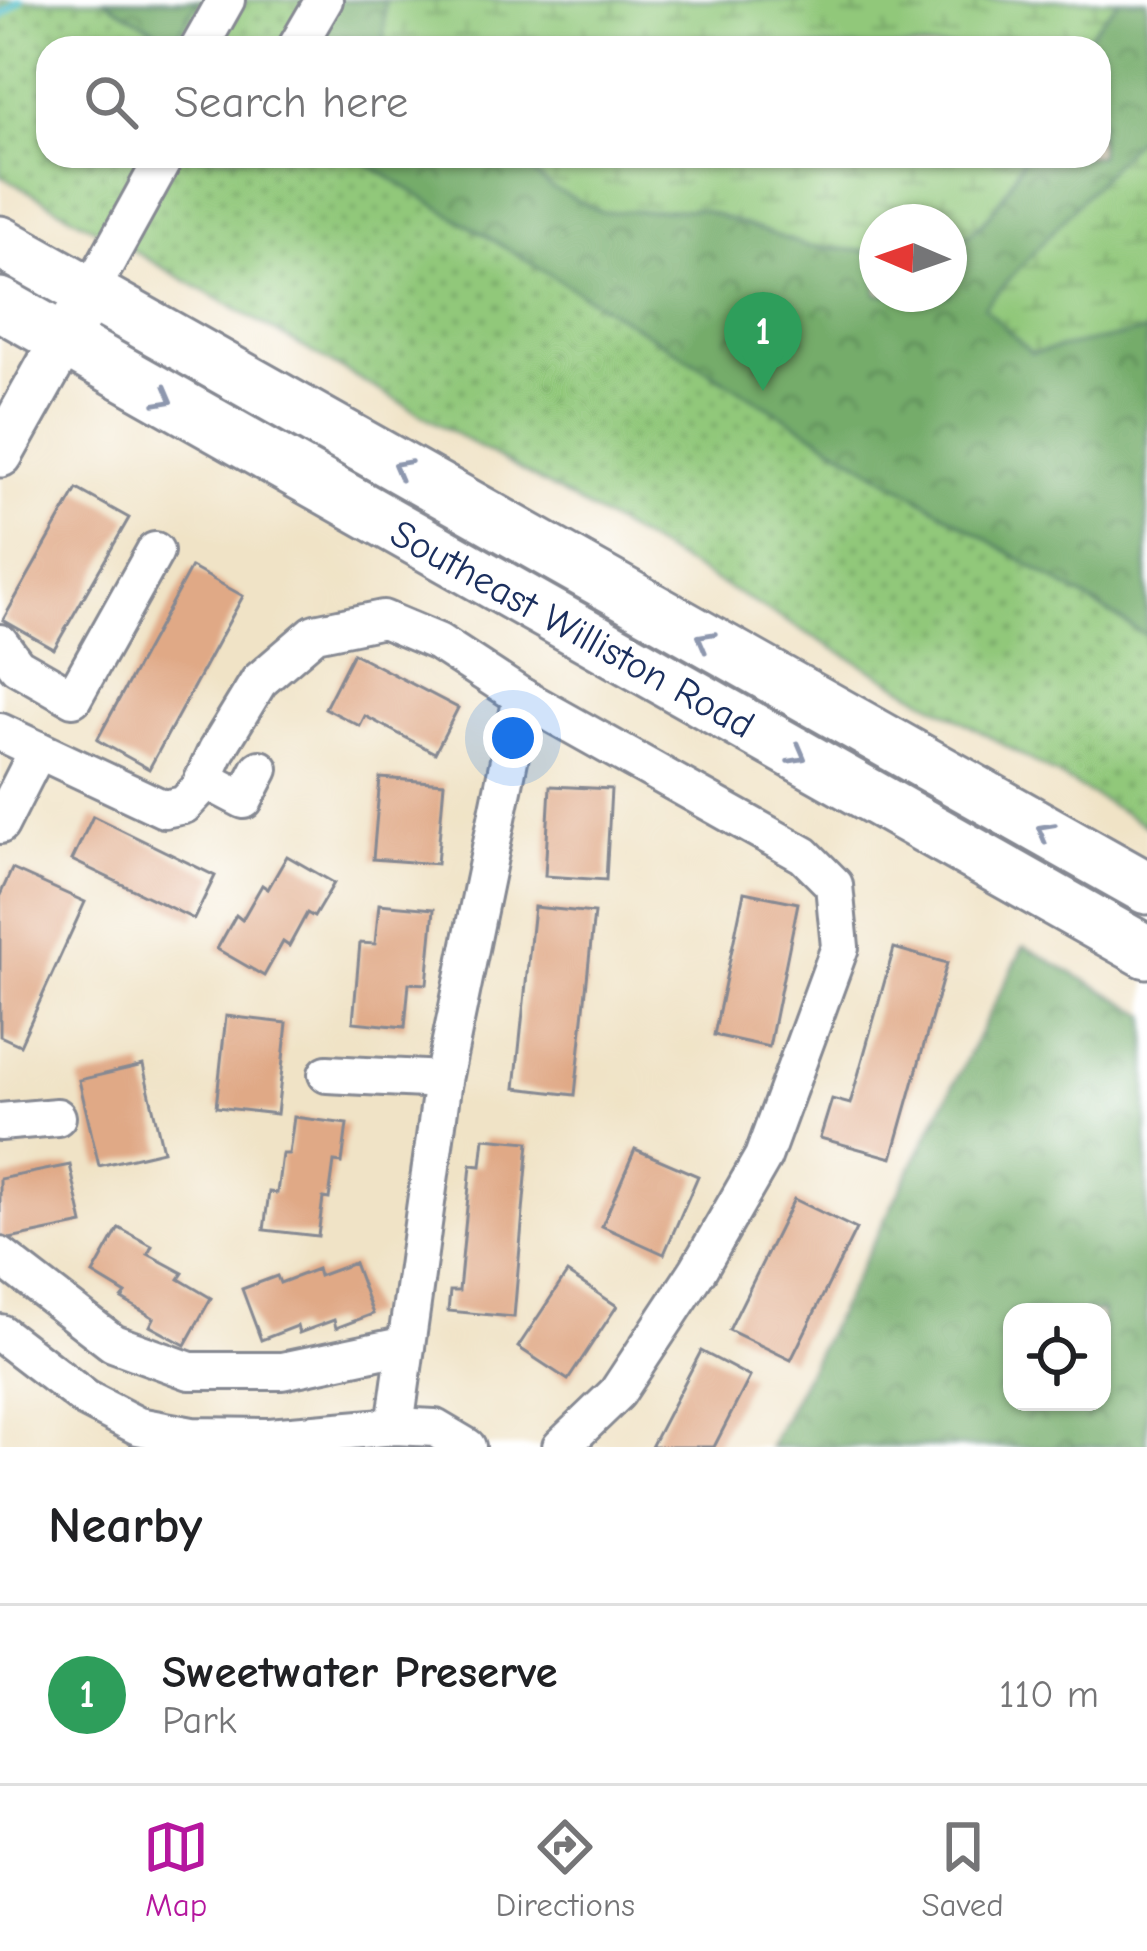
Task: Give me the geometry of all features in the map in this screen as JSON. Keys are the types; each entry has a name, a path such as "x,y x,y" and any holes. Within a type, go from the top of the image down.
{"highway":[{"name":"Southeast Williston Road","path":"0,242 1147,888"},
{"name":"Southeast Williston Road","path":"0,304 1147,952"}],"main road":[{"path":"0,454 90,292"}],"street":[{"path":"206,36 226,0"},
{"path":"303,36 324,0"},
{"path":"90,292 158,168"},
{"path":"0,643 17,666 73,698 155,550"},
{"path":"0,732 164,808 184,805 206,780 217,751 259,681 315,634 383,620 438,643 522,697 804,855 834,885 841,947 763,1157 698,1270 616,1393 561,1447"},
{"path":"395,1426 443,1080 522,697"},
{"path":"0,825 38,751"},
{"path":"206,780 245,798"},
{"path":"327,1074 443,1080"},
{"path":"0,1121 57,1117"},
{"path":"0,1256 113,1343 190,1371 282,1371 406,1345"},
{"path":"0,1333 86,1399 138,1426 192,1436 250,1437 395,1426 435,1428 467,1447"}],"green space":[{"path":"0,0 1147,0 1147,826 0,175"},
{"path":"103,0 198,0 178,36 166,36"},
{"path":"333,0 385,0 384,36 313,36"},
{"path":"385,0 1119,0 1088,36 384,36"},
{"path":"1119,0 1147,0 1147,127 1032,353 1147,331 1147,636 374,168 528,168 552,188 602,212 700,209 807,246 859,250 859,312 967,312 967,235 985,220 1018,168 1111,168 1111,36 1088,36"},
{"path":"1147,127 1147,331 1031,353 984,307"},
{"path":"528,168 1018,168 985,220 967,235 967,204 859,204 859,250 807,246 700,209 603,212 552,188"},
{"path":"1024,946 1147,1015 1147,1447 769,1447"}],"building":[{"path":"77,489 129,518 54,649 3,620"},
{"path":"191,567 243,596 149,769 97,740"},
{"path":"353,653 458,708 435,753 365,716 360,726 325,708"},
{"path":"380,778 444,783 437,864 373,859"},
{"path":"550,786 611,789 606,880 545,876"},
{"path":"93,816 215,876 194,919 72,860"},
{"path":"287,856 334,883 314,917 307,913 289,946 283,942 264,976 217,949 236,915 242,920 262,885 268,889"},
{"path":"12,869 85,902 20,1045 0,1036 0,895"},
{"path":"744,892 798,903 769,1047 714,1035"},
{"path":"379,904 434,909 427,984 409,983 405,1027 353,1022 360,943 375,944"},
{"path":"534,907 594,913 575,1095 515,1088"},
{"path":"894,948 947,963 892,1158 820,1138 832,1099 850,1104"},
{"path":"226,1016 287,1023 277,1114 216,1107"},
{"path":"143,1065 163,1151 99,1166 79,1080"},
{"path":"294,1117 347,1124 342,1163 334,1162 318,1236 264,1230 269,1192 277,1193 282,1154 289,1154"},
{"path":"484,1138 529,1142 514,1317 448,1311 450,1291 459,1291 471,1165 481,1166"},
{"path":"635,1149 698,1176 664,1254 602,1226"},
{"path":"70,1165 83,1224 0,1241 0,1179"},
{"path":"794,1199 856,1229 791,1360 729,1330"},
{"path":"119,1228 152,1246 148,1254 183,1273 179,1279 211,1298 185,1345 150,1326 154,1318 93,1274"},
{"path":"354,1263 373,1314 336,1328 334,1320 299,1333 297,1326 261,1340 242,1289 277,1276 280,1283 317,1269 319,1276"},
{"path":"567,1273 617,1306 568,1380 518,1347"},
{"path":"701,1351 750,1377 714,1447 651,1447"}],"waterway":[{"path":"0,17 20,0"}],"place":[{"name":"Sweetwater Preserve","path":"763,391"}]}
